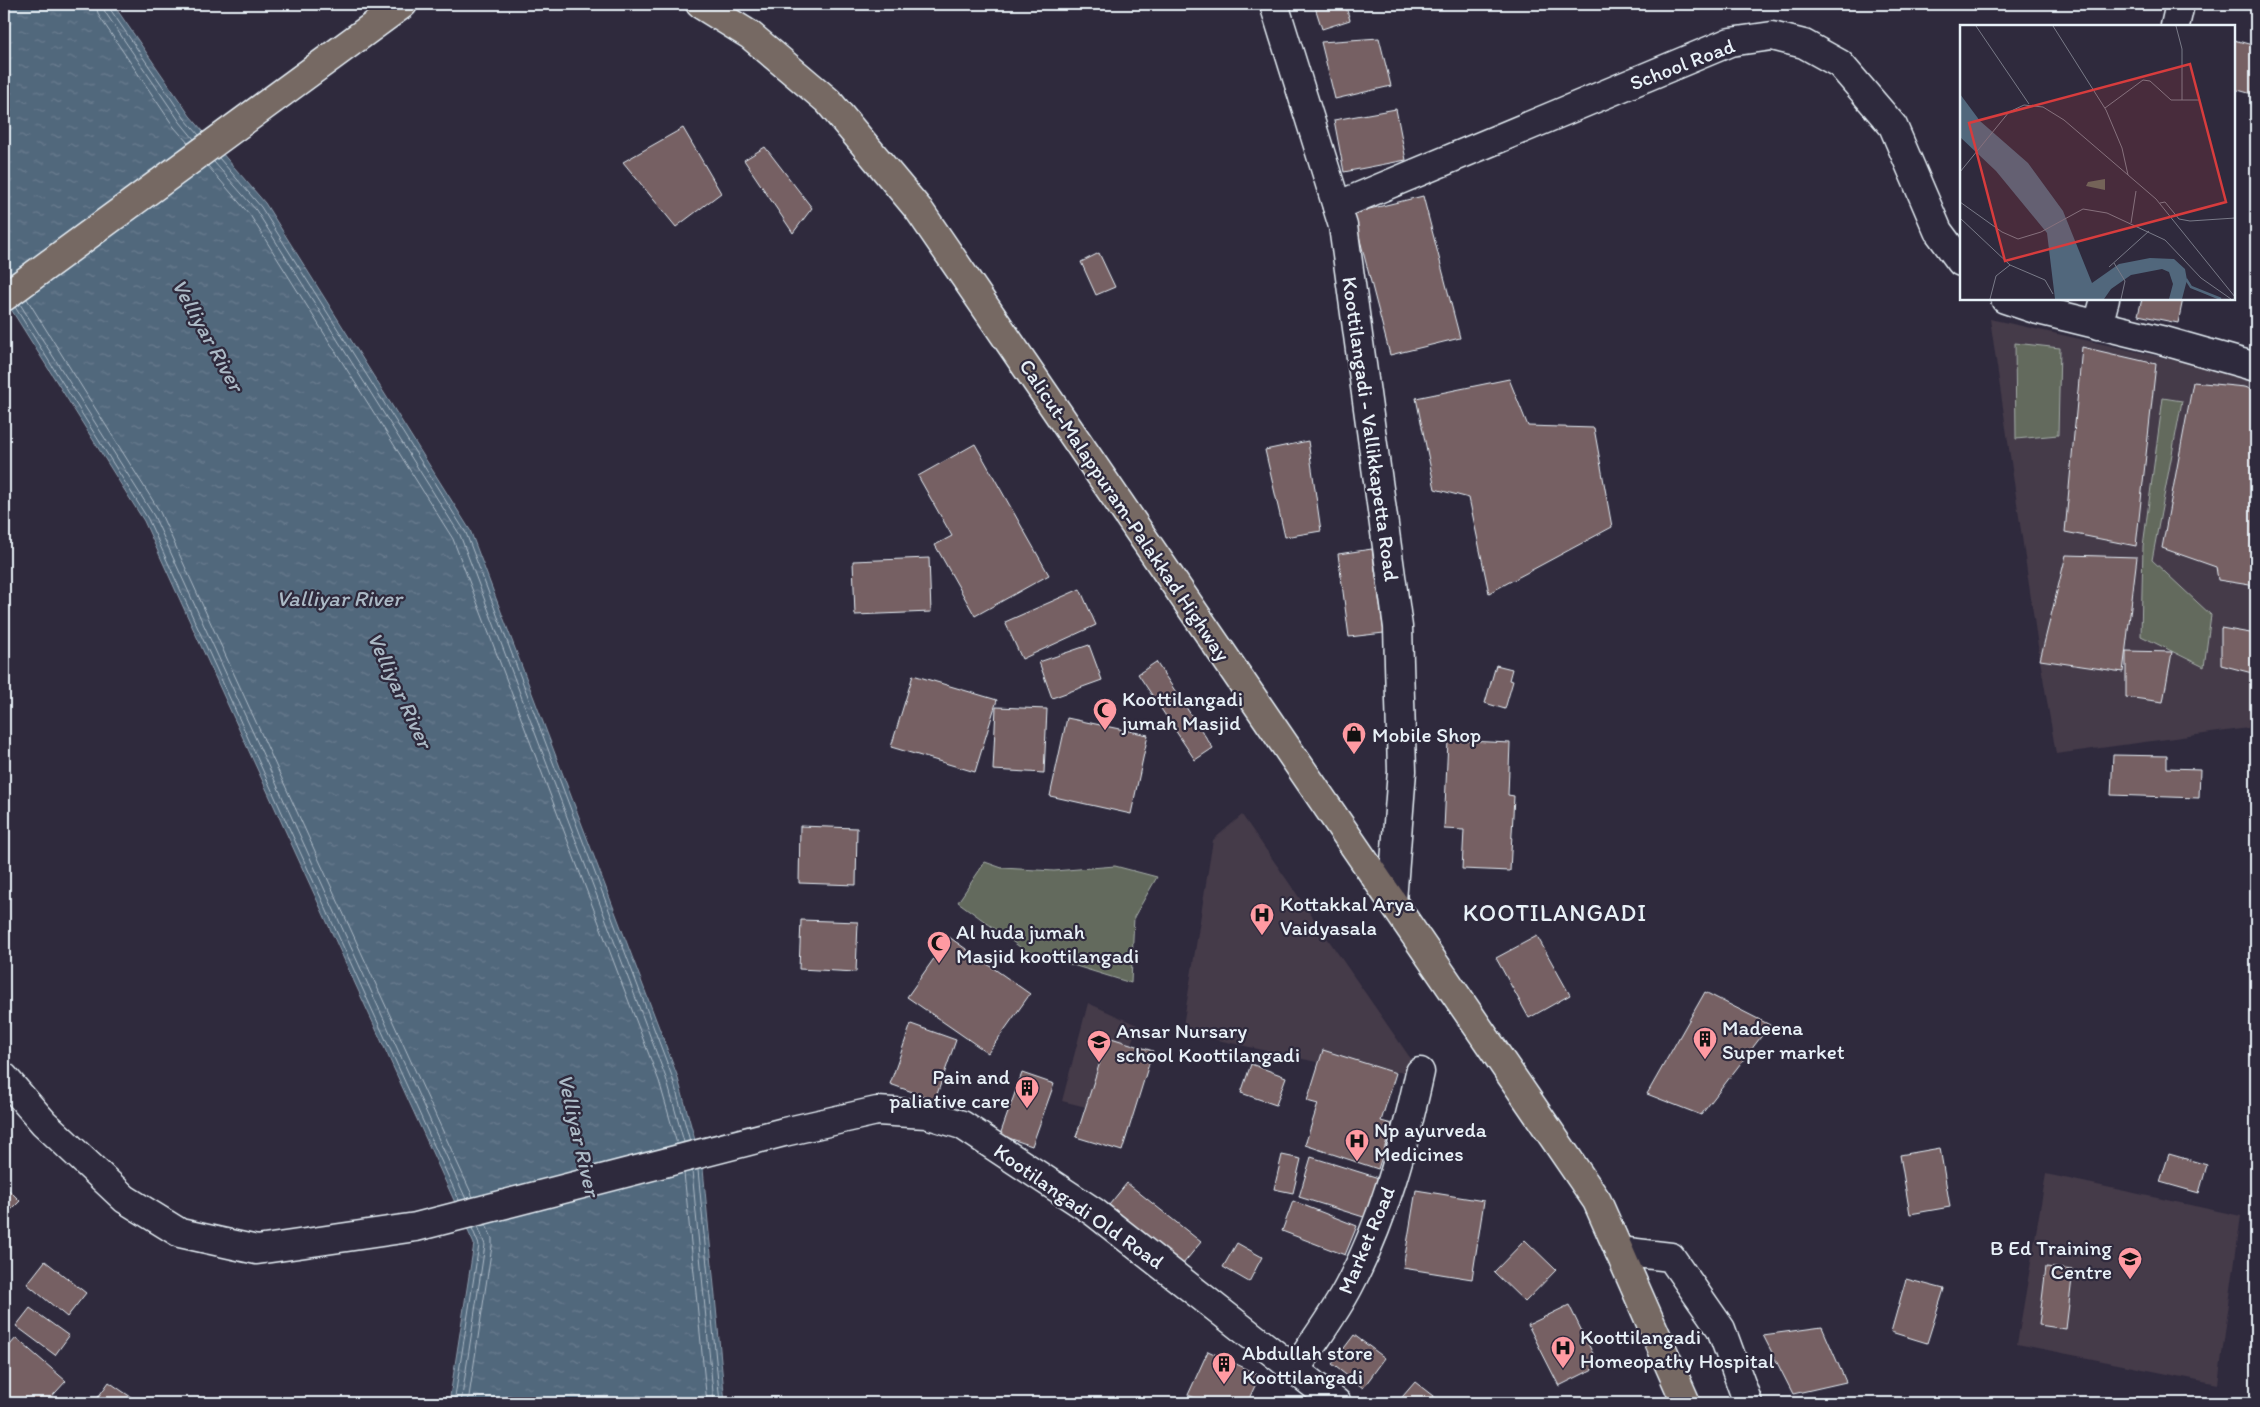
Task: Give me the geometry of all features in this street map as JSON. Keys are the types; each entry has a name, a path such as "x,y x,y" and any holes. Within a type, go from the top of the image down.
{"highway":[{"path":"4,297 403,4"},
{"name":"Calicut-Malappuram-Palakkad Highway","path":"700,4 750,35 828,101 919,210 1597,1201 1686,1403"}],"street":[{"name":"Koottilangadi - Vallikkapetta Road","path":"1274,4 1343,226 1398,627 1402,771 1392,901"},
{"path":"2175,25 2180,4"},
{"name":"School Road","path":"1337,206 1730,42 1772,36 1804,44 1840,64 1893,126 1938,230 1960,261"},
{"path":"2008,300 2038,310 2101,312 2161,340 2256,367"},
{"name":"Market Road","path":"1296,1370 1349,1286 1384,1207 1408,1126 1420,1072"},
{"name":"Kootilangadi Old Road","path":"4,1077 44,1123 125,1199 180,1233 257,1250 416,1227 784,1132 878,1111 926,1114 962,1125 1094,1212 1337,1403"},
{"path":"1619,1252 1671,1257 1721,1329 1748,1403"}],"shaded area":[{"path":"1990,319 2256,378 2256,727 2056,754 2040,660"},
{"name":"Kottakkal Arya Vaidyasala","path":"1242,815 1420,1072 1361,1072 1182,1032 1213,840"},
{"name":"Ansar Nursary school Koottilangadi","path":"1088,1003 1137,1025 1110,1113 1062,1101"},
{"name":"B Ed Training Centre","path":"2046,1174 2241,1216 2218,1384 2017,1344"}],"green space":[{"path":"2015,343 2060,348 2058,435 2016,439"},
{"path":"2163,398 2182,401 2152,560 2211,615 2204,667 2141,636 2143,546"},
{"path":"985,862 1002,868 1054,871 1115,866 1157,877 1134,917 1131,983 1024,950 958,902"}],"water":[{"name":"Valliyar River","path":"4,4 113,4 190,116 265,203 470,530 677,1075 703,1169 725,1403 449,1403 474,1244 144,521 4,298"}],"building":[{"path":"1314,4 1345,4 1350,20 1322,29"},
{"path":"1379,38 1391,86 1335,99 1321,42"},
{"path":"2235,40 2256,46 2256,95 2235,89"},
{"path":"1396,109 1406,160 1344,172 1334,120"},
{"path":"683,128 721,193 676,227 623,162"},
{"path":"765,147 812,208 793,233 744,160"},
{"path":"1423,196 1460,338 1390,355 1353,213"},
{"path":"1099,253 1115,287 1096,295 1081,262"},
{"path":"2142,300 2183,300 2178,323 2138,315"},
{"path":"2082,347 2156,364 2136,546 2065,532"},
{"path":"1509,379 1528,426 1594,428 1612,527 1489,593 1469,498 1435,489 1416,398"},
{"path":"2193,382 2245,387 2256,391 2256,586 2218,580 2216,567 2162,548"},
{"path":"1308,441 1321,531 1285,537 1265,450"},
{"path":"975,444 1049,575 975,616 935,545 952,536 918,476"},
{"path":"1372,549 1384,633 1349,637 1338,554"},
{"path":"2066,555 2137,557 2123,672 2040,660"},
{"path":"929,558 931,612 855,615 853,561"},
{"path":"1080,589 1096,625 1022,659 1005,622"},
{"path":"2221,628 2256,634 2256,674 2221,665"},
{"path":"1089,645 1102,680 1052,698 1039,662"},
{"path":"2126,651 2172,652 2163,702 2126,697"},
{"path":"1156,662 1213,748 1195,760 1138,674"},
{"path":"1496,665 1512,669 1509,680 1513,681 1505,709 1485,703"},
{"path":"913,675 997,700 975,772 891,747"},
{"path":"996,707 1047,709 1044,773 993,770"},
{"path":"1067,718 1148,735 1131,814 1050,796"},
{"path":"1448,740 1510,743 1508,795 1514,796 1510,871 1462,869 1464,830 1444,829"},
{"path":"2113,755 2167,756 2167,768 2200,769 2199,798 2111,795"},
{"path":"800,826 857,828 856,885 799,883"},
{"path":"801,920 858,922 856,972 799,969"},
{"path":"1537,936 1570,995 1529,1018 1496,958"},
{"name":"Al huda jumah Masjid koottilangadi","path":"949,937 1030,994 988,1053 907,997"},
{"name":"Madeena Super market","path":"1705,992 1770,1025 1701,1115 1647,1094"},
{"path":"911,1024 956,1040 935,1100 890,1084"},
{"path":"1108,1037 1153,1051 1122,1151 1076,1137"},
{"path":"1323,1050 1396,1073 1381,1121 1392,1124 1378,1169 1305,1145 1318,1104 1307,1101"},
{"path":"1251,1064 1286,1077 1276,1105 1241,1093"},
{"name":"Pain and paliative care","path":"1022,1073 1054,1084 1032,1146 1000,1135"},
{"path":"1940,1148 1950,1207 1910,1214 1900,1155"},
{"path":"2169,1154 2207,1165 2199,1193 2160,1182"},
{"path":"1282,1155 1301,1159 1293,1193 1274,1189"},
{"path":"1311,1157 1382,1179 1370,1219 1299,1197"},
{"path":"1127,1183 1201,1242 1183,1264 1109,1205"},
{"path":"4,1185 20,1201 4,1217"},
{"path":"1416,1190 1484,1201 1472,1279 1403,1268"},
{"path":"1293,1201 1357,1226 1345,1255 1282,1231"},
{"path":"1525,1240 1556,1270 1525,1302 1494,1272"},
{"path":"1237,1243 1262,1257 1249,1282 1223,1267"},
{"path":"45,1261 86,1293 67,1317 27,1284"},
{"path":"2046,1267 2073,1270 2066,1329 2039,1325"},
{"path":"1906,1279 1944,1289 1927,1343 1891,1332"},
{"path":"1569,1305 1599,1366 1559,1386 1528,1325"},
{"path":"30,1308 69,1336 55,1355 16,1326"},
{"path":"1822,1327 1846,1382 1793,1394 1763,1335"},
{"path":"1354,1335 1385,1358 1363,1388 1332,1364"},
{"path":"16,1338 66,1381 46,1403 16,1403 4,1392 4,1352"},
{"name":"Abdullah store Koottilangadi","path":"1208,1351 1260,1375 1247,1403 1207,1403 1188,1395"},
{"path":"109,1382 140,1403 101,1403 96,1400"},
{"path":"1415,1382 1442,1403 1397,1403"},
{"path":"1279,1398 1288,1403 1276,1403"}],"place":[{"name":"Koottilangadi jumah Masjid","path":"1105,731"},
{"name":"Mobile Shop","path":"1354,755"},
{"name":"Kottakkal Arya Vaidyasala","path":"1262,936"},
{"name":"Al huda jumah Masjid koottilangadi","path":"939,964"},
{"name":"Madeena Super market","path":"1705,1060"},
{"name":"Ansar Nursary school Koottilangadi","path":"1099,1063"},
{"name":"Pain and paliative care","path":"1027,1109"},
{"name":"Np ayurveda Medicines","path":"1357,1162"},
{"name":"B Ed Training Centre","path":"2130,1280"},
{"name":"Koottilangadi Homeopathy Hospital","path":"1563,1369"},
{"name":"Abdullah store Koottilangadi","path":"1224,1385"}],"district":[{"name":"KOOTILANGADI","path":"1555,912"}],"water label":[{"name":"Velliyar River","path":"208,335"},
{"name":"Velliyar River","path":"400,690"},
{"name":"Velliyar River","path":"579,1135"}]}
